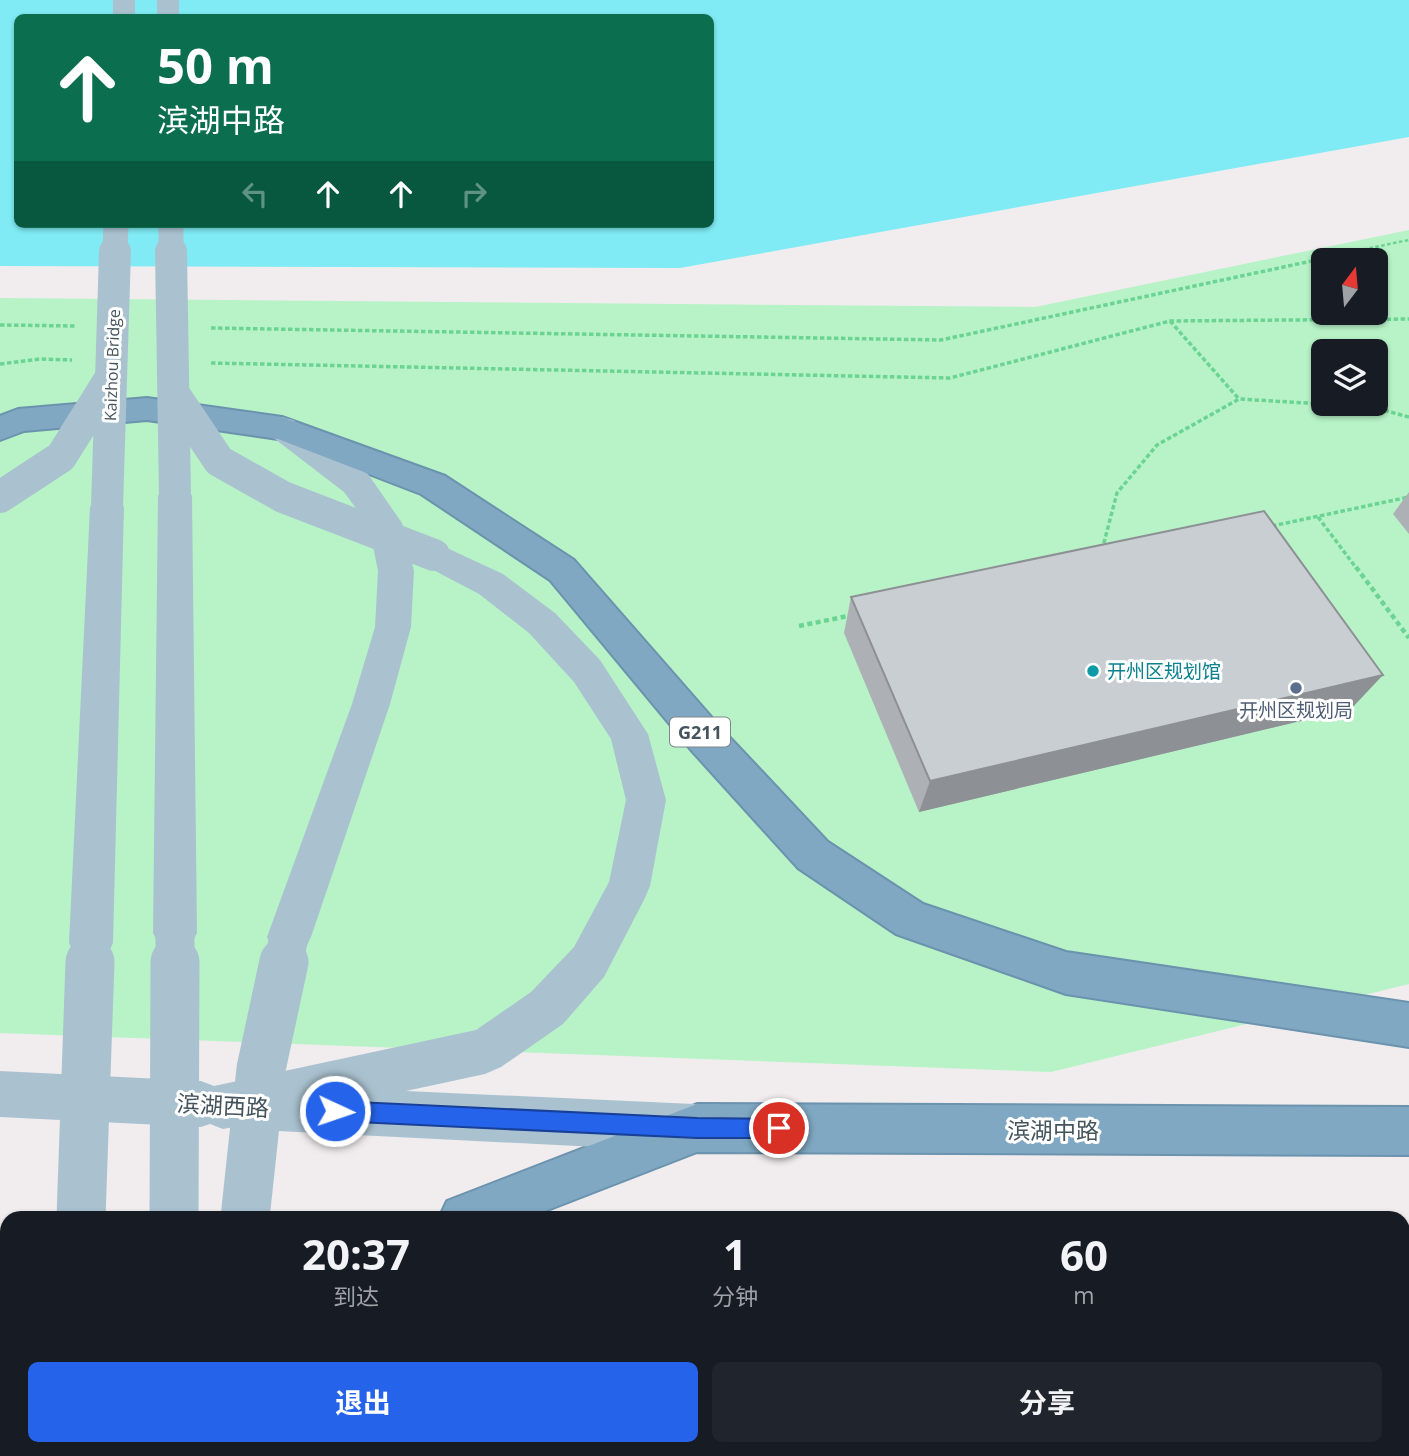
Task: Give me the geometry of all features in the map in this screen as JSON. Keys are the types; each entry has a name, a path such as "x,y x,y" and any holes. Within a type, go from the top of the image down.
{"highway":[{"name":"G211","path":"6,424 147,409 282,428 433,485 562,570 706,739 813,855 911,920 1066,973 1409,1025"},
{"name":"滨湖中路","path":"697,1128 1409,1131"},
{"path":"482,1211 697,1128"}],"main road":[{"name":"Kaizhou Bridge","path":"81,1211 116,228"},
{"path":"171,228 175,496 174,1211"},
{"path":"0,497 61,457 111,377"},
{"path":"174,394 219,461 283,497 433,555 491,584 542,623 587,671 629,734 646,800 629,886 589,962 547,1008 485,1051 223,1105"},
{"path":"246,1211 261,1069 289,937 371,704 393,627 396,571 386,523 356,483 282,428"},
{"name":"滨湖西路","path":"0,1094 697,1128"}],"path":[{"path":"208,328 941,340 1409,240"},
{"path":"208,363 950,378 1170,321 1409,320"},
{"path":"1170,321 1239,399"},
{"path":"0,325 83,326"},
{"path":"0,364 40,359 82,360"},
{"path":"1102,553 1117,493 1157,445 1239,399 1311,403"},
{"path":"1388,412 1409,418"},
{"path":"1265,528 1409,497"},
{"path":"1318,517 1409,638"},
{"path":"799,626 853,615"}],"green space":[{"path":"1409,230 1409,984 1051,1072 0,1033 0,298 1035,307 1311,250 1311,326 1388,326 1388,248 1322,248"}],"water":[{"path":"0,0 1409,0 1409,137 680,268 0,266"}],"building":[{"name":"开州区规划馆","path":"1264,511 1383,675 930,781 851,597"}],"place":[{"name":"开州区规划馆","path":"1093,671"},
{"name":"开州区规划局","path":"1296,688"}],"route":[{"path":"335,1111 697,1128 779,1128"}]}
